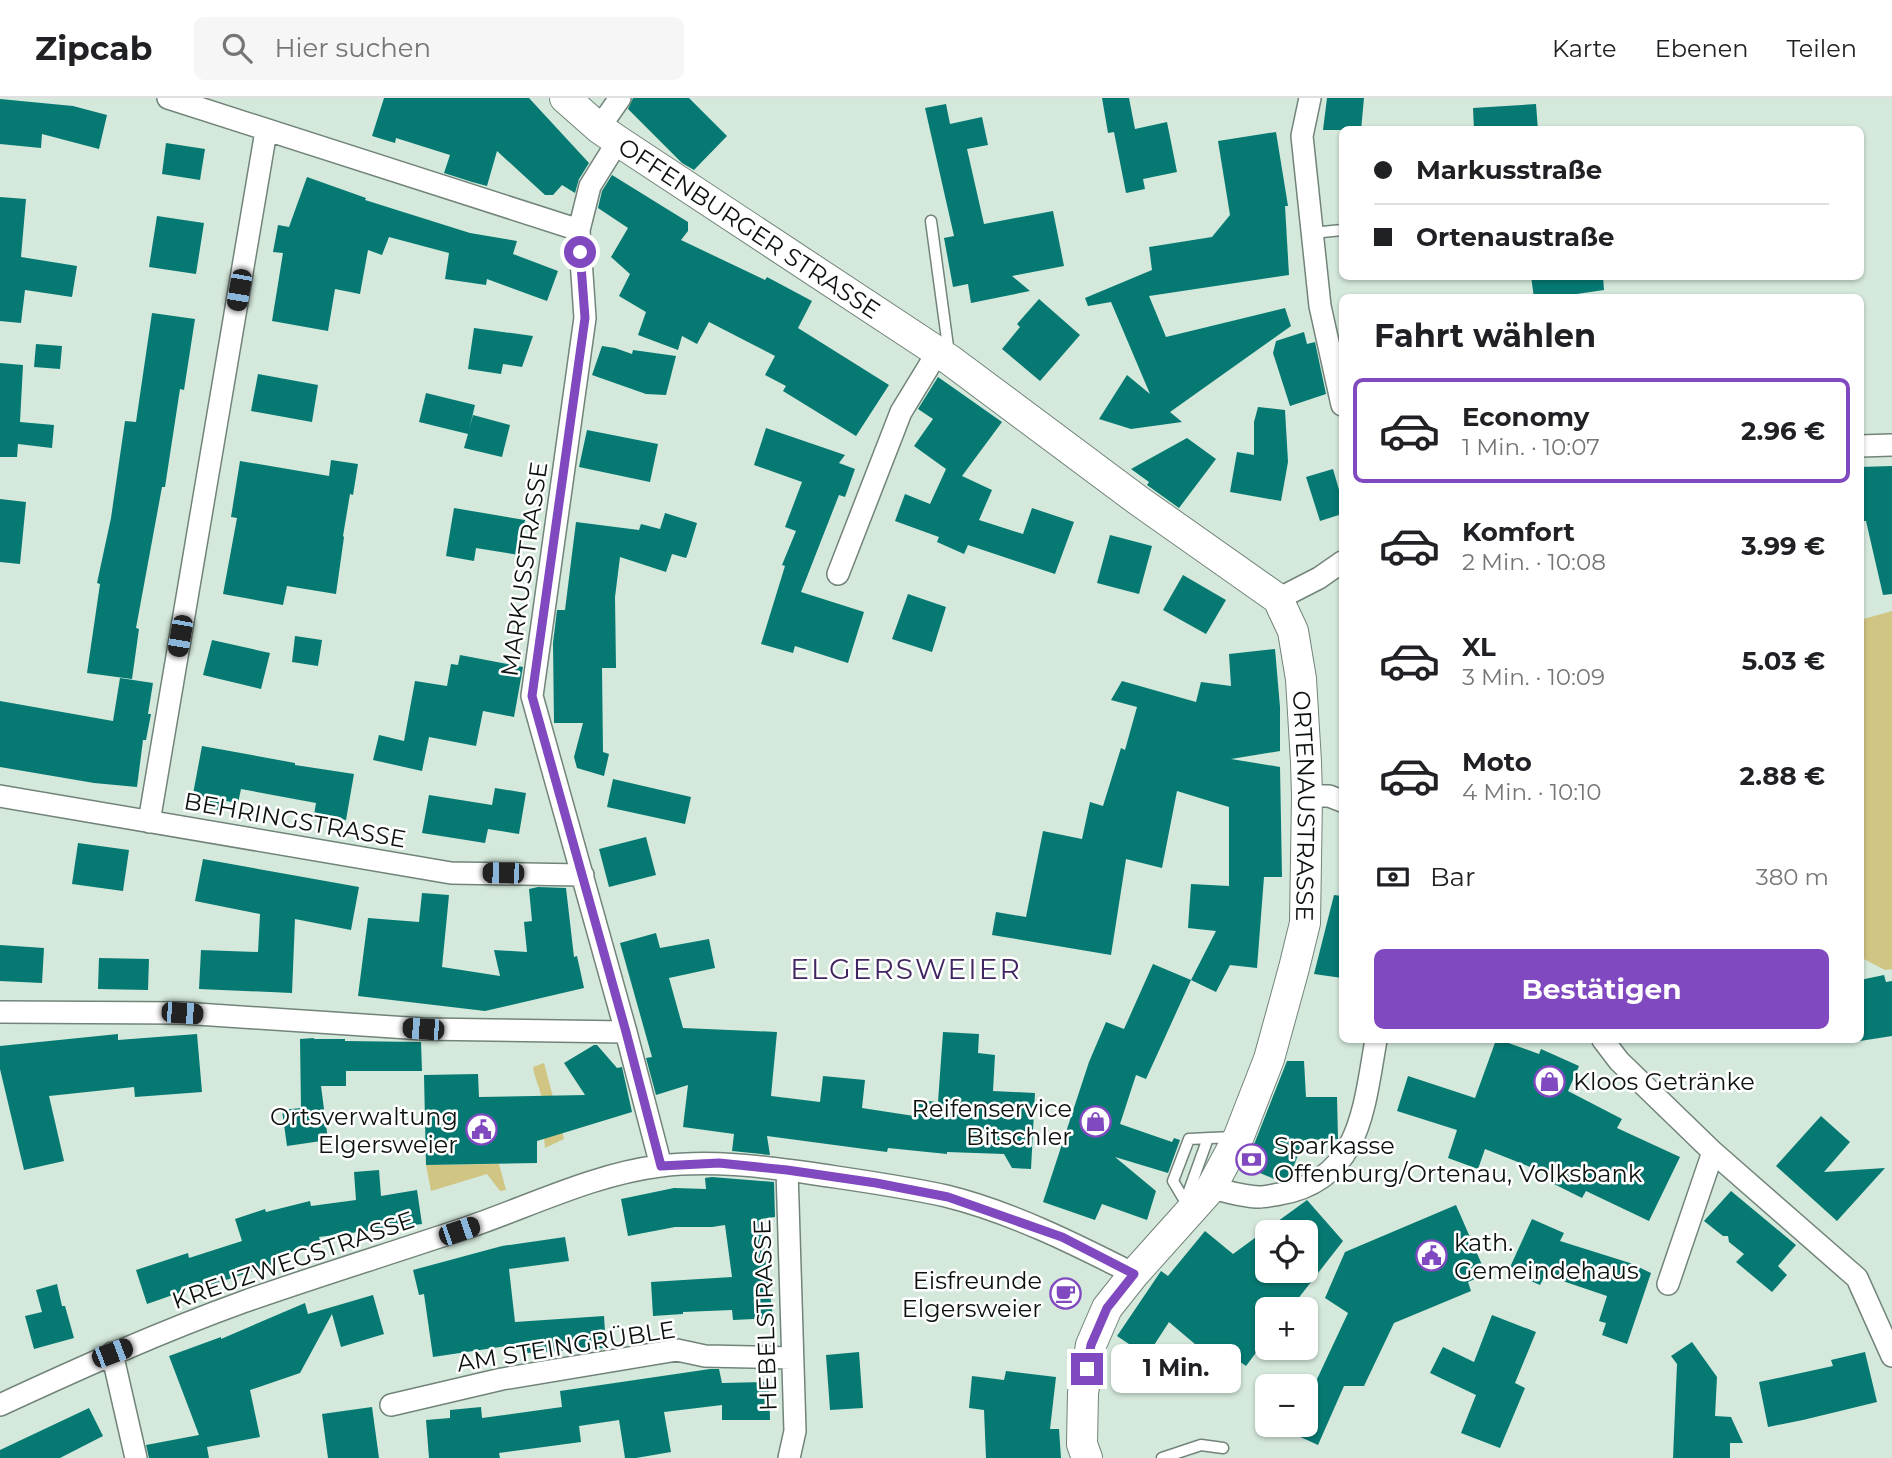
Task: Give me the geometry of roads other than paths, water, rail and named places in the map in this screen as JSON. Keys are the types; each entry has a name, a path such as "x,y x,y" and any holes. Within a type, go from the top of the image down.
{"street":[{"path":"168,98 579,230"},
{"name":"OFFENBURGER STRASSE","path":"565,98 608,134 944,356 1139,501 1279,599"},
{"name":"MARKUSSTRASSE","path":"620,98 590,187 579,230 585,318 532,696 661,1166"},
{"path":"1310,98 1302,136 1320,306 1339,392"},
{"path":"149,822 266,131"},
{"path":"838,574 901,412 944,356"},
{"path":"1864,446 1892,445"},
{"path":"1279,599 1339,564"},
{"name":"ORTENAUSTRASSE","path":"1087,1458 1082,1444 1083,1393 1091,1345 1107,1308 1188,1207 1211,1188 1239,1136 1273,1046 1305,923 1307,762 1301,679 1293,632 1279,599"},
{"name":"BEHRINGSTRASSE","path":"0,796 451,873 583,875"},
{"path":"1307,796 1329,796 1339,800"},
{"path":"0,1012 182,1013 423,1029 626,1032"},
{"path":"1211,1188 1258,1197 1298,1190 1315,1183 1334,1169 1348,1150 1363,1110 1375,1043"},
{"path":"1605,1043 1619,1061 1713,1152 1857,1278 1892,1356"},
{"path":"1668,1284 1713,1152"},
{"name":"KREUZWEGSTRASSE","path":"0,1405 112,1353 242,1303 627,1172 661,1166 719,1163 787,1170 948,1197 1062,1237 1134,1274"},
{"name":"HEBELSTRASSE","path":"787,1170 795,1432 789,1458"},
{"name":"AM STEINGRÜBLE","path":"391,1405 502,1379 677,1350 705,1356 792,1358"},
{"path":"112,1353 136,1458"}],"lane":[{"path":"931,221 944,356"},
{"path":"1312,233 1339,230"},
{"path":"1188,1207 1174,1181 1189,1139 1239,1136"},
{"path":"1188,1207 1208,1138"},
{"path":"1162,1458 1201,1445 1223,1448"}],"place":[{"name":"Kloos Getränke","path":"1550,1081"},
{"name":"Reifenservice Bitschler","path":"1095,1122"},
{"name":"Ortsverwaltung Elgersweier","path":"481,1130"},
{"name":"Sparkasse Offenburg/Ortenau, Volksbank","path":"1251,1159"},
{"name":"kath. Gemeindehaus","path":"1431,1256"},
{"name":"Eisfreunde Elgersweier","path":"1065,1294"}],"district":[{"name":"ELGERSWEIER","path":"906,969"}]}
